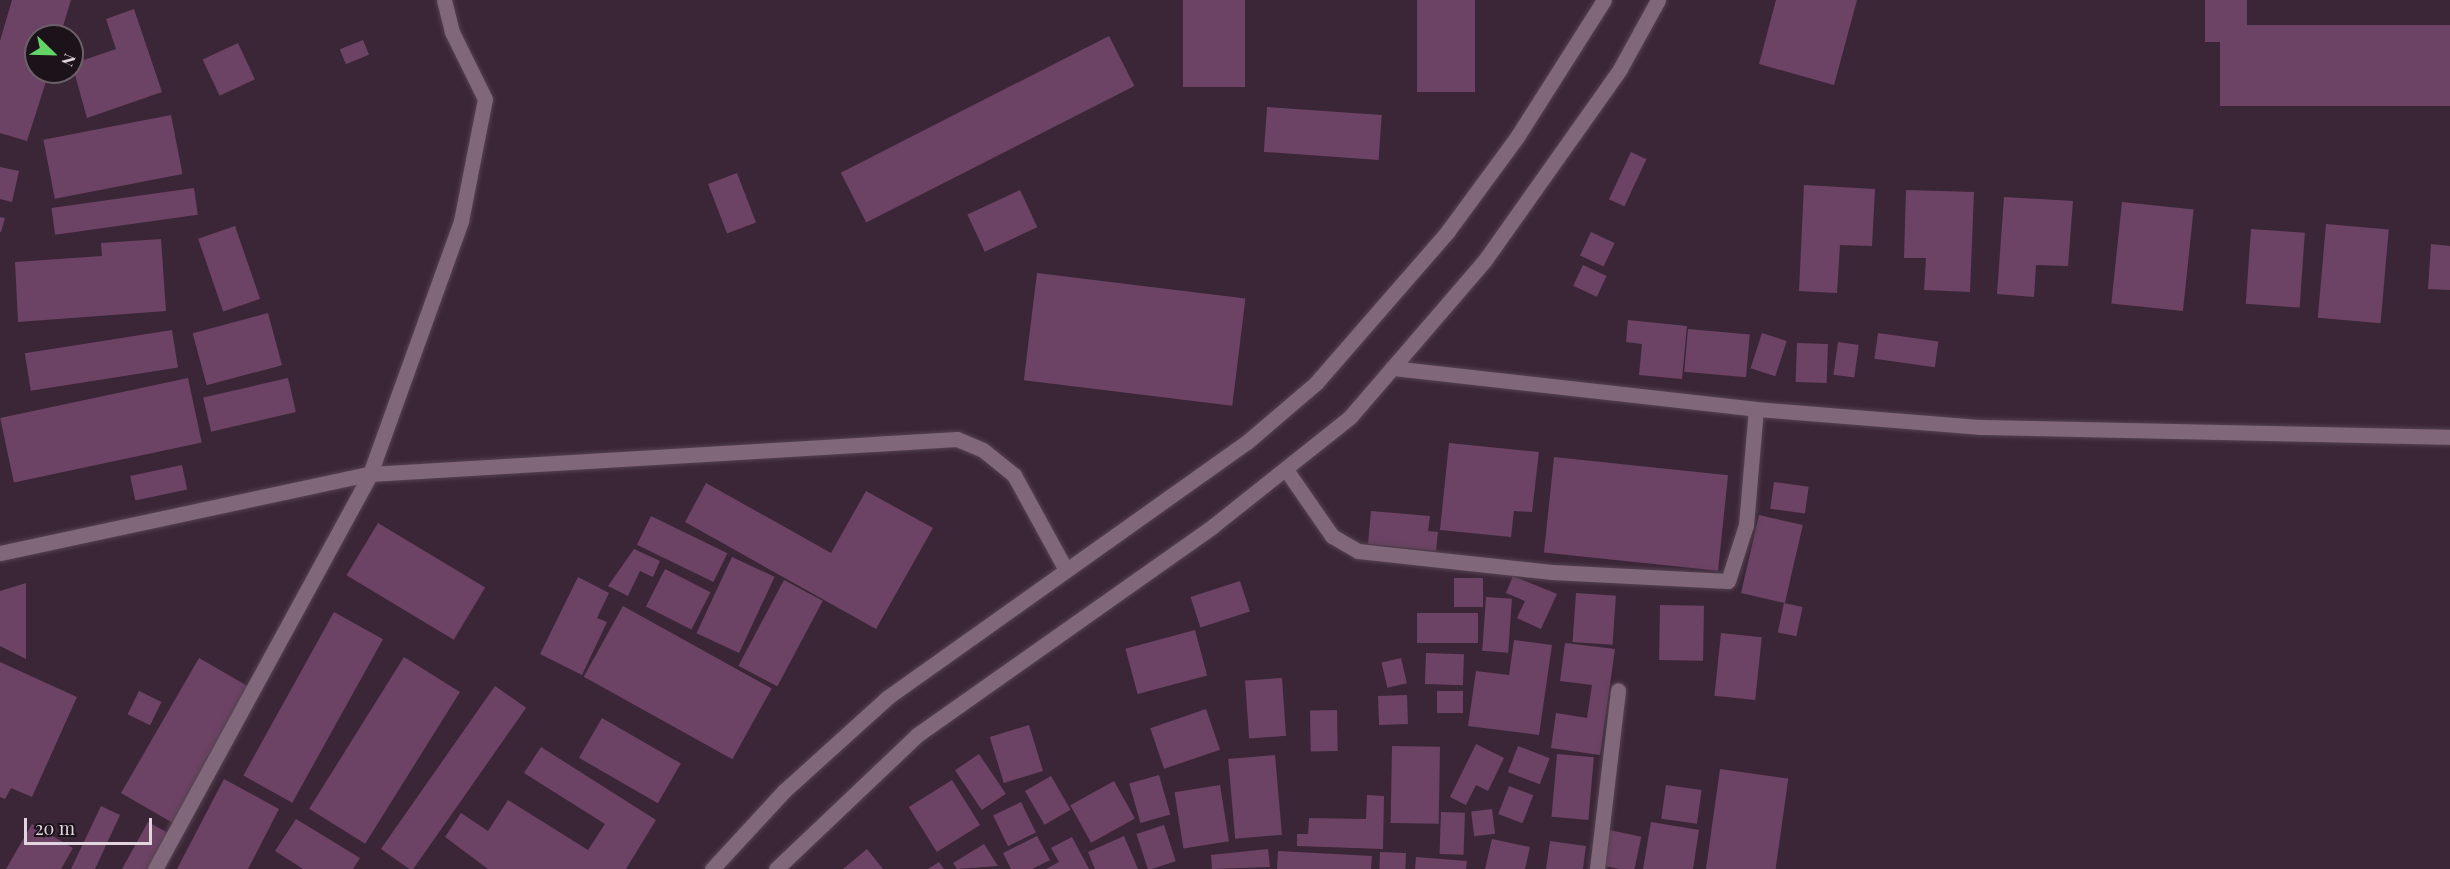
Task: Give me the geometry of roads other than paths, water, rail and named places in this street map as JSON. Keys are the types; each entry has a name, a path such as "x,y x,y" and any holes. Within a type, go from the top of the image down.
{"street":[{"path":"155,869 370,474 461,221 485,99 452,32 444,0"},
{"path":"712,869 835,741 946,653 1246,442 1316,383 1448,231 1523,127 1604,0"},
{"path":"776,869 917,735 1287,471 1350,417 1485,260 1556,164 1620,69 1658,0"},
{"path":"1392,368 1756,409 1980,427 2450,436"},
{"path":"1287,471 1332,536 1358,551 1552,572 1728,581 1746,525 1756,409"},
{"path":"0,553 370,474 957,439 983,450 1014,475 1066,570"},
{"path":"1597,869 1618,690"}]}
